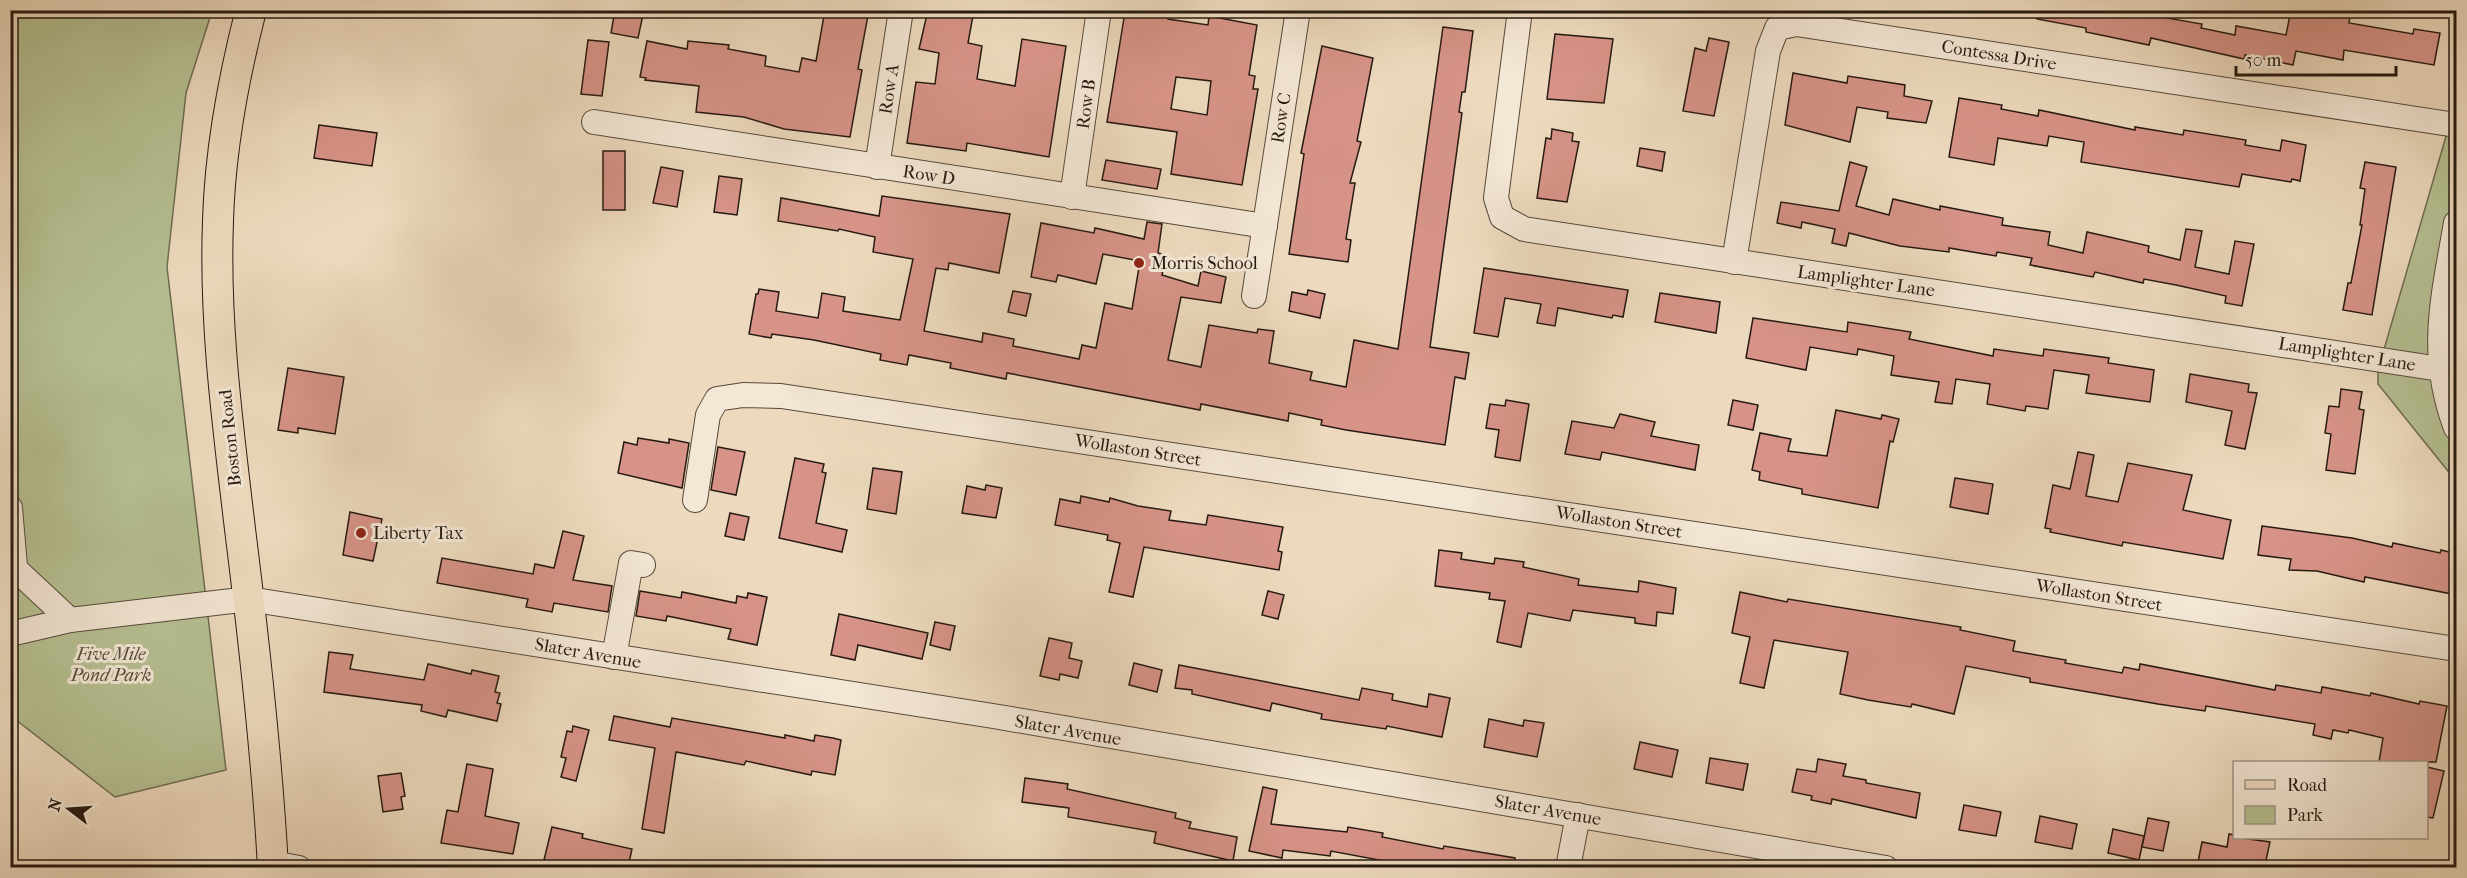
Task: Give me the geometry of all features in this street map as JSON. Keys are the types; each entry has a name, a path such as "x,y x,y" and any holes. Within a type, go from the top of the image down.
{"main road":[{"name":"Boston Road","path":"251,10 234,76 223,148 217,262 226,409 282,866"}],"street":[{"name":"Row A","path":"877,166 902,10"},
{"name":"Row B","path":"1072,197 1099,10"},
{"name":"Row C","path":"1254,296 1298,10"},
{"name":"Lamplighter Lane","path":"1520,10 1496,198 1502,217 1524,229 2440,369"},
{"name":"Contessa Drive","path":"1734,262 1768,51 1777,28 1796,24 2457,125"},
{"name":"Row D","path":"594,122 1264,226"},
{"path":"2457,223 2442,296 2440,369 2457,428"},
{"name":"Wollaston Street","path":"694,500 708,415 717,399 743,395 781,396 2457,649"},
{"path":"10,508 13,565 34,588 70,620"},
{"path":"614,657 628,563"},
{"name":"Slater Avenue","path":"10,634 70,620 249,599 993,717 1886,867"},
{"path":"1569,867 1578,815"}],"green space":[{"name":"Five Mile Pond Park","path":"10,11 212,11 186,93 167,267 226,770 115,797 11,716"},
{"path":"2456,102 2456,481 2378,384 2378,370"}],"building":[{"path":"615,10 644,10 638,38 611,33"},
{"path":"825,10 869,10 858,69 862,70 850,137 784,129 744,117 696,112 699,86 645,80 646,78 640,77 647,41 687,49 688,41 729,45 728,49 766,56 765,66 799,72 802,58 816,61"},
{"path":"928,10 974,10 968,43 982,46 977,79 1015,86 1022,39 1066,46 1049,157 967,143 966,151 907,143 916,82 935,84 939,53 919,49"},
{"path":"1131,10 1169,10 1168,19 1208,25 1209,16 1257,25 1249,75 1255,76 1253,89 1258,89 1242,185 1171,174 1177,132 1107,122 1125,12 1131,13","holes":["1176,77 1211,81 1207,115 1171,109"]},
{"path":"2038,10 2156,10 2155,16 2202,24 2201,28 2235,35 2236,26 2286,35 2291,10 2351,10 2349,23 2413,34 2414,29 2440,33 2434,65 2344,50 2343,60 2296,51 2293,65 2245,55 2244,59 2151,38 2149,45 2086,32 2086,28 2037,19"},
{"path":"1443,27 1473,31 1465,92 1462,92 1459,112 1462,113 1430,347 1469,353 1465,379 1455,377 1445,445 1321,425 1322,420 1289,413 1288,421 1201,404 1200,410 1007,373 1006,379 950,368 951,363 909,355 907,365 880,360 881,354 814,340 772,334 771,338 749,334 756,294 759,289 779,292 776,311 818,318 822,293 845,297 843,311 900,320 913,259 873,252 875,237 839,229 838,231 778,221 781,198 879,216 882,196 1010,214 999,273 949,263 948,270 936,268 924,331 982,342 983,333 1014,339 1013,346 1079,359 1082,345 1096,348 1105,303 1132,309 1140,261 1103,254 1096,284 1058,275 1056,282 1031,277 1041,223 1094,233 1095,228 1144,239 1147,222 1162,224 1158,253 1166,255 1162,275 1198,286 1201,271 1226,277 1221,303 1181,297 1168,360 1201,367 1209,325 1257,333 1258,329 1274,331 1269,363 1312,372 1310,380 1346,387 1354,340 1398,349"},
{"path":"1555,34 1613,39 1604,103 1547,99"},
{"path":"1709,38 1729,42 1714,116 1683,111 1695,48 1706,51"},
{"path":"588,40 609,42 602,96 581,94"},
{"path":"1322,46 1373,58 1357,141 1361,142 1350,183 1355,183 1346,239 1351,240 1348,262 1289,254 1304,154 1301,153"},
{"path":"1793,73 1847,83 1848,76 1905,85 1904,96 1932,101 1926,123 1887,118 1888,112 1857,107 1850,142 1785,125"},
{"path":"1959,98 2002,105 2001,109 2038,116 2039,110 2135,130 2135,127 2183,135 2184,130 2246,140 2245,145 2280,151 2282,140 2306,145 2300,181 2292,179 2291,182 2242,174 2239,187 2081,162 2084,142 2049,136 2047,146 1998,138 1994,165 1949,157"},
{"path":"319,125 377,133 372,166 314,158"},
{"path":"1552,129 1573,133 1572,141 1579,142 1567,202 1537,198 1546,138 1551,139"},
{"path":"1640,148 1665,152 1662,171 1637,166"},
{"path":"603,151 625,151 625,210 603,210"},
{"path":"1106,160 1161,169 1157,189 1102,180"},
{"path":"1850,162 1867,167 1856,206 1889,215 1893,199 1940,210 1940,206 2003,218 2002,225 2050,232 2048,245 2083,253 2087,232 2149,246 2148,252 2180,260 2186,229 2202,231 2195,267 2229,274 2235,241 2254,244 2242,306 2225,303 2226,296 2144,279 2143,283 2095,272 2093,277 2030,265 2032,258 1997,252 1996,256 1949,248 1949,252 1900,246 1849,233 1846,246 1832,243 1835,229 1802,222 1801,228 1777,223 1781,202 1839,211"},
{"path":"2365,162 2396,167 2372,315 2343,310 2348,283 2351,283 2362,225 2360,225 2365,189 2360,188"},
{"path":"661,167 683,171 677,207 653,203"},
{"path":"719,176 742,179 737,215 714,212"},
{"path":"1484,268 1628,290 1623,317 1613,315 1612,318 1558,308 1555,326 1537,323 1541,304 1505,298 1498,337 1474,333"},
{"path":"1308,290 1325,294 1320,318 1289,311 1292,292 1307,295"},
{"path":"1013,291 1031,294 1026,316 1008,312"},
{"path":"1660,293 1720,302 1716,333 1655,322"},
{"path":"1753,318 1847,332 1848,322 1911,332 1909,339 1993,356 1994,349 2043,356 2044,349 2109,358 2108,363 2154,370 2150,402 2086,393 2089,375 2054,370 2048,409 2026,406 2025,411 1987,404 1990,384 1956,379 1952,404 1935,402 1939,382 1891,375 1894,356 1858,349 1857,355 1810,347 1806,370 1746,358"},
{"path":"288,368 344,377 335,434 298,428 298,433 278,430"},
{"path":"2190,374 2249,384 2248,392 2257,393 2245,449 2225,445 2232,411 2186,402"},
{"path":"2341,389 2362,392 2359,409 2364,410 2355,474 2326,470 2331,434 2325,433 2329,406 2339,407"},
{"path":"1506,400 1529,404 1520,461 1495,457 1499,430 1486,428 1490,404 1505,406"},
{"path":"1733,400 1758,405 1753,430 1728,425"},
{"path":"1836,410 1881,419 1882,415 1899,419 1893,442 1890,441 1878,508 1802,494 1802,489 1759,480 1760,472 1752,470 1760,433 1791,439 1788,451 1827,456"},
{"path":"1620,414 1655,422 1651,436 1699,445 1695,470 1602,452 1600,460 1565,454 1572,421 1614,428"},
{"path":"638,438 669,443 669,439 689,443 682,488 618,473 624,442 637,445"},
{"path":"718,447 745,452 736,495 711,490"},
{"path":"2078,452 2094,455 2086,496 2118,502 2128,463 2192,475 2183,510 2231,520 2223,559 2123,542 2122,546 2050,532 2051,529 2045,528 2053,485 2070,489"},
{"path":"795,458 824,464 822,472 826,473 816,523 847,530 842,552 779,538"},
{"path":"873,468 902,472 896,514 867,509"},
{"path":"1955,478 1993,484 1988,514 1950,507"},
{"path":"986,485 1002,488 996,518 962,513 967,486 985,490"},
{"path":"1081,496 1109,502 1110,498 1138,506 1171,511 1169,520 1206,525 1208,515 1283,527 1278,551 1282,552 1279,570 1144,547 1133,597 1109,592 1120,543 1107,540 1108,535 1055,525 1060,499 1080,503"},
{"name":"Liberty Tax","path":"350,512 382,519 373,561 343,555"},
{"path":"730,513 749,517 744,540 725,536"},
{"path":"2262,526 2352,538 2392,547 2393,543 2440,553 2441,550 2457,554 2457,595 2365,577 2364,582 2317,571 2289,570 2291,559 2258,555"},
{"path":"563,531 584,536 573,580 612,586 608,612 554,603 552,612 526,607 528,599 437,583 442,558 533,574 535,564 554,568"},
{"path":"1439,550 1462,553 1461,559 1494,564 1495,558 1524,562 1523,567 1579,579 1578,585 1638,592 1639,581 1676,588 1673,614 1657,612 1656,626 1635,623 1635,618 1573,610 1570,621 1528,613 1521,647 1497,642 1505,601 1489,599 1490,593 1435,586"},
{"path":"640,591 681,598 682,592 736,603 737,596 747,598 748,593 767,597 757,645 728,639 731,629 667,616 666,621 636,616"},
{"path":"1268,591 1284,595 1278,619 1262,615"},
{"path":"1740,592 1787,602 1788,599 1961,627 1960,630 2015,641 2013,651 2122,673 2124,667 2139,670 2140,664 2275,690 2276,685 2321,693 2322,687 2370,696 2371,693 2419,704 2420,701 2447,706 2436,762 2379,761 2383,738 2349,730 2348,733 2333,730 2331,739 2313,735 2315,724 2206,706 2205,711 2158,704 2030,682 2030,678 1966,666 1954,714 1912,704 1911,707 1868,700 1840,694 1848,652 1774,640 1764,688 1740,683 1750,637 1732,633"},
{"path":"839,614 928,633 922,659 858,645 855,660 831,655"},
{"path":"935,622 955,626 950,650 930,645"},
{"path":"1049,638 1072,643 1069,658 1082,661 1078,678 1060,674 1059,680 1040,676"},
{"path":"329,652 353,655 350,669 424,680 428,664 471,674 472,670 499,676 495,692 500,693 497,703 501,704 497,721 448,710 446,717 421,711 422,705 324,692"},
{"path":"1134,663 1162,670 1157,692 1129,685"},
{"path":"1179,665 1359,700 1362,688 1393,694 1392,700 1427,707 1429,694 1450,698 1442,737 1387,726 1386,729 1321,719 1322,714 1272,703 1270,711 1192,694 1192,690 1175,688"},
{"path":"614,716 670,727 672,718 785,738 785,735 814,741 815,735 841,740 835,775 812,771 811,775 746,761 744,765 676,752 664,833 642,829 655,748 609,740"},
{"path":"1489,719 1523,726 1524,720 1544,723 1537,757 1484,747"},
{"path":"573,726 589,730 576,781 561,777 566,758 561,757 567,731 572,732"},
{"path":"1640,742 1678,750 1672,777 1634,769"},
{"path":"1710,758 1748,764 1743,790 1706,783"},
{"path":"1818,759 1846,764 1843,776 1866,780 1866,783 1920,793 1916,818 1832,799 1831,804 1811,800 1812,796 1792,792 1797,769 1816,772"},
{"path":"467,764 493,769 485,816 519,823 513,854 441,843 447,810 458,812"},
{"path":"2428,767 2444,771 2433,818 2428,817"},
{"path":"401,773 405,796 401,797 403,809 383,812 378,776"},
{"path":"1025,778 1068,784 1067,789 1176,813 1175,818 1191,822 1189,828 1237,837 1233,861 1154,843 1156,832 1068,817 1069,808 1022,802"},
{"path":"1263,787 1277,790 1271,824 1347,832 1348,827 1383,833 1382,837 1443,849 1444,846 1515,858 1515,867 1402,867 1389,865 1390,862 1331,851 1330,856 1283,850 1282,858 1249,851"},
{"path":"1964,805 2001,812 1996,836 1959,830"},
{"path":"2040,816 2077,824 2072,849 2035,842"},
{"path":"2148,818 2169,822 2163,851 2142,847"},
{"path":"552,827 583,834 582,838 632,849 628,867 594,867 576,864 575,867 544,860"},
{"path":"2113,829 2144,836 2139,860 2108,853"},
{"path":"2229,834 2233,835 2233,839 2270,842 2265,865 2238,860 2236,867 2197,867 2202,842 2227,847"}],"place":[{"name":"Morris School","path":"1139,263"},
{"name":"Liberty Tax","path":"361,533"}]}
